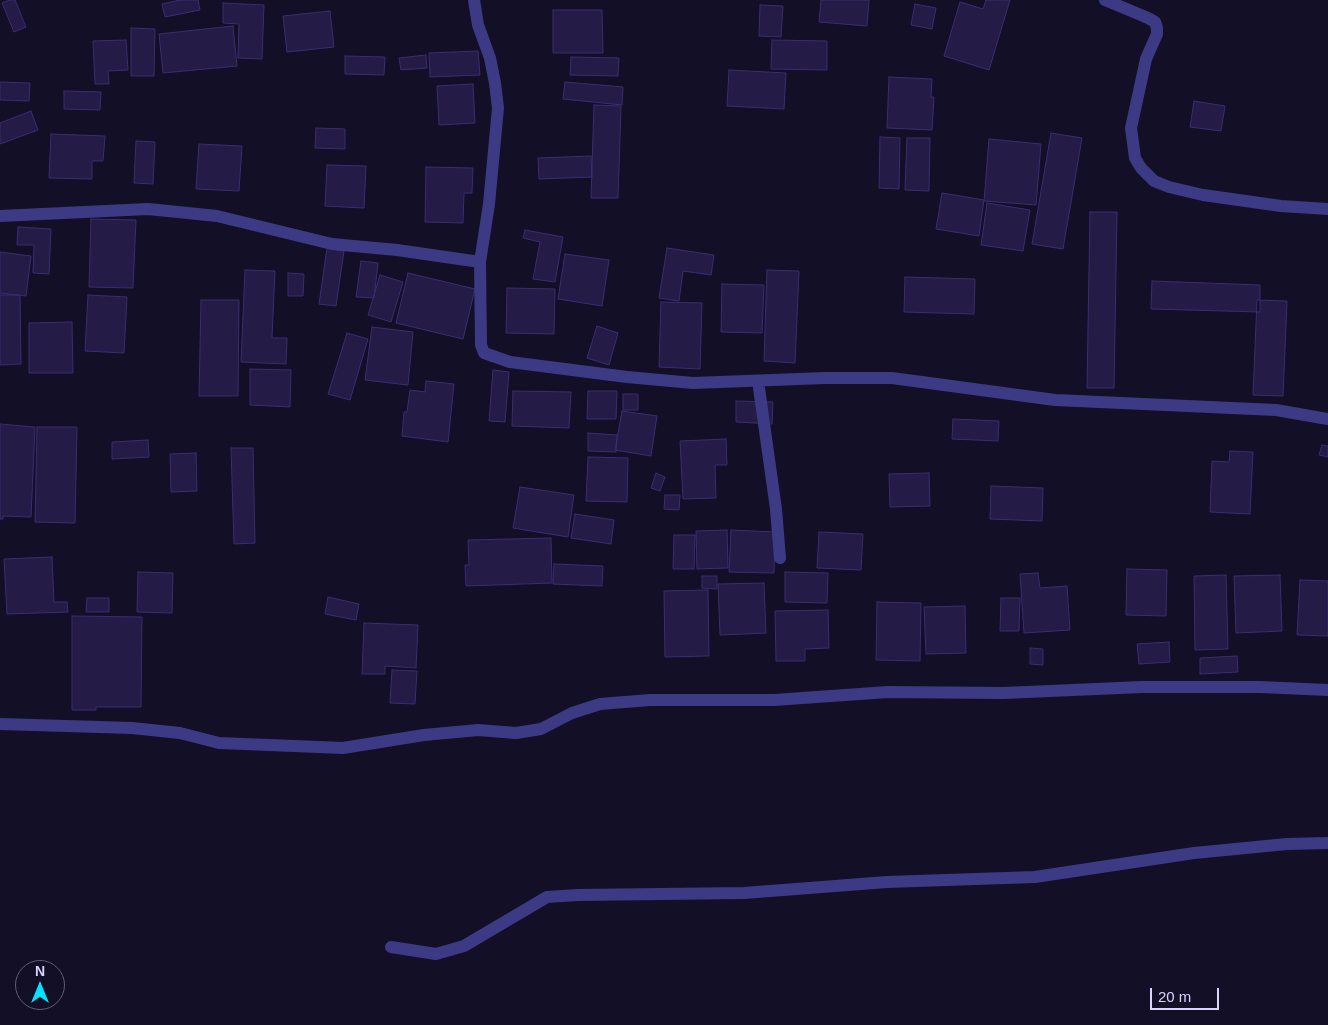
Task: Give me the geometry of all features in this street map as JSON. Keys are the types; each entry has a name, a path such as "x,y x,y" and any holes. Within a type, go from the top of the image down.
{"street":[{"path":"474,0 478,25 490,58 498,108 489,204 480,262 481,345 484,353 510,362 693,383 825,378 892,378 1055,400 1276,410 1328,419"},
{"path":"1105,0 1148,18 1155,22 1157,28 1157,34 1146,59 1131,128 1135,158 1141,168 1154,181 1169,187 1203,195 1281,206 1328,209"},
{"path":"0,216 148,209 217,216 332,244 397,250 480,262"},
{"path":"758,381 776,509 780,558"},
{"path":"0,724 132,728 180,733 219,743 343,748 424,735 478,730 516,733 541,729 572,713 600,704 650,700 774,700 888,692 1004,693 1142,687 1260,687 1328,690"},
{"path":"391,947 436,954 464,946 547,897 744,893 887,882 1035,877 1194,853 1287,844 1328,843"}],"building":[{"path":"15,0 26,27 14,32 2,3"},
{"path":"180,0 198,0 200,10 165,17 162,4"},
{"path":"821,0 869,0 867,26 819,22"},
{"path":"986,0 1010,0 989,70 944,56 960,2 983,9"},
{"path":"223,3 264,5 262,59 238,58 239,24 223,23"},
{"path":"915,4 936,8 932,29 911,25"},
{"path":"760,5 783,6 781,37 759,36"},
{"path":"553,10 602,10 603,53 553,53"},
{"path":"330,11 334,47 287,52 283,16"},
{"path":"233,26 237,66 163,73 159,34"},
{"path":"131,28 155,29 154,76 131,76"},
{"path":"126,40 128,70 108,71 109,84 95,84 93,41"},
{"path":"772,40 827,41 827,70 771,69"},
{"path":"478,51 480,75 430,77 429,53"},
{"path":"426,55 427,68 401,70 399,58"},
{"path":"345,56 385,57 384,75 345,74"},
{"path":"571,57 619,58 618,76 570,75"},
{"path":"729,70 786,73 784,109 727,106"},
{"path":"889,77 932,79 931,97 934,97 932,130 887,128"},
{"path":"0,82 30,83 29,101 0,100"},
{"path":"565,82 623,87 622,105 563,99"},
{"path":"473,84 475,123 439,125 437,86"},
{"path":"64,91 101,92 100,110 64,109"},
{"path":"1194,101 1225,106 1221,131 1190,127"},
{"path":"594,105 621,106 618,198 591,198"},
{"path":"31,111 38,130 0,144 0,123"},
{"path":"316,128 345,129 345,149 315,148"},
{"path":"1051,133 1082,138 1063,249 1032,244"},
{"path":"51,134 105,136 103,161 92,161 92,179 49,178"},
{"path":"880,137 900,138 899,189 879,188"},
{"path":"907,138 930,138 929,191 905,190"},
{"path":"989,139 1041,144 1036,205 984,201"},
{"path":"136,141 155,142 153,184 134,183"},
{"path":"199,144 242,146 239,191 196,189"},
{"path":"591,156 592,177 539,179 538,158"},
{"path":"327,165 366,166 364,208 325,206"},
{"path":"426,167 473,168 472,193 464,193 463,223 425,222"},
{"path":"942,193 984,200 979,236 936,229"},
{"path":"987,203 1030,210 1023,251 981,245"},
{"path":"1090,212 1117,212 1114,388 1087,388"},
{"path":"91,219 136,220 133,288 89,287"},
{"path":"18,227 51,229 49,274 33,273 34,245 17,245"},
{"path":"525,230 563,237 555,282 533,279 540,242 523,238"},
{"path":"327,248 344,251 336,306 319,304"},
{"path":"667,248 714,255 711,275 683,271 679,301 659,298"},
{"path":"0,252 31,256 26,296 0,293"},
{"path":"565,254 609,260 602,306 558,299"},
{"path":"361,261 378,263 374,298 356,297"},
{"path":"245,270 275,271 272,338 287,338 286,364 241,362"},
{"path":"767,270 799,271 795,363 764,361"},
{"path":"288,273 304,274 303,296 288,296"},
{"path":"408,273 475,289 463,339 396,323"},
{"path":"380,275 403,282 391,322 368,315"},
{"path":"905,277 975,279 974,314 904,312"},
{"path":"1152,281 1260,285 1260,312 1151,309"},
{"path":"722,284 764,285 762,333 721,332"},
{"path":"507,288 555,289 554,334 506,333"},
{"path":"0,295 20,295 21,364 0,365"},
{"path":"88,295 127,297 124,353 85,351"},
{"path":"201,300 239,300 238,396 199,396"},
{"path":"1257,300 1287,301 1283,396 1253,395"},
{"path":"661,302 702,303 700,369 659,367"},
{"path":"72,322 73,373 29,373 29,323"},
{"path":"597,326 618,333 609,365 587,358"},
{"path":"372,327 413,332 408,385 365,380"},
{"path":"347,333 368,339 350,400 328,394"},
{"path":"250,369 291,370 290,407 250,405"},
{"path":"493,370 509,372 505,422 489,421"},
{"path":"426,381 454,384 448,442 402,436 404,412 407,412 410,390 425,392"},
{"path":"513,391 571,392 569,428 512,426"},
{"path":"588,391 617,391 616,419 587,419"},
{"path":"623,394 638,394 638,410 623,410"},
{"path":"736,401 773,402 772,424 736,422"},
{"path":"622,411 657,416 651,456 615,450"},
{"path":"953,419 999,421 998,441 952,439"},
{"path":"0,424 35,427 31,517 3,516 3,519 0,519"},
{"path":"37,427 77,427 75,523 35,522"},
{"path":"588,433 617,435 616,452 588,451"},
{"path":"726,439 727,465 715,465 716,498 683,499 680,441"},
{"path":"148,440 149,457 112,459 112,442"},
{"path":"1322,445 1328,446 1328,457 1319,455"},
{"path":"231,448 253,448 255,543 234,544"},
{"path":"1230,451 1253,452 1250,514 1210,512 1212,461 1229,462"},
{"path":"196,453 197,491 171,492 170,454"},
{"path":"588,457 628,458 627,502 586,501"},
{"path":"656,473 665,477 660,491 651,488"},
{"path":"929,473 930,506 890,507 889,474"},
{"path":"991,486 1043,488 1042,521 990,519"},
{"path":"520,487 574,495 568,537 513,528"},
{"path":"665,495 680,495 679,510 664,509"},
{"path":"575,514 614,520 611,544 571,538"},
{"path":"727,530 728,568 697,569 696,531"},
{"path":"731,530 775,532 774,573 729,572"},
{"path":"819,532 863,534 861,570 817,568"},
{"path":"674,535 695,535 694,569 673,569"},
{"path":"551,538 552,583 466,586 465,565 469,565 468,540"},
{"path":"52,557 54,602 67,602 68,612 7,614 4,559"},
{"path":"554,564 603,566 602,586 553,584"},
{"path":"1127,569 1167,570 1166,616 1126,615"},
{"path":"138,572 173,573 172,613 137,612"},
{"path":"785,572 828,573 827,603 785,602"},
{"path":"1038,573 1040,588 1067,586 1070,630 1024,633 1020,574"},
{"path":"1226,575 1228,649 1195,650 1194,576"},
{"path":"1280,575 1282,631 1236,633 1234,576"},
{"path":"702,576 717,576 717,589 702,588"},
{"path":"1300,580 1328,581 1328,636 1297,635"},
{"path":"764,583 766,633 720,635 718,584"},
{"path":"708,590 709,656 665,657 664,591"},
{"path":"328,597 359,604 356,620 325,614"},
{"path":"87,598 109,598 109,612 86,612"},
{"path":"1001,598 1020,598 1019,631 1000,631"},
{"path":"877,602 921,603 920,661 876,660"},
{"path":"965,606 966,653 926,654 924,607"},
{"path":"828,610 829,648 805,649 805,661 776,661 775,611"},
{"path":"72,616 142,617 141,707 96,707 96,710 72,710"},
{"path":"364,623 418,625 416,668 385,666 385,674 362,674"},
{"path":"1169,642 1170,662 1139,664 1137,644"},
{"path":"1030,648 1043,649 1043,665 1030,664"},
{"path":"1237,656 1238,672 1200,674 1200,658"},
{"path":"392,670 417,671 415,704 390,703"}]}
